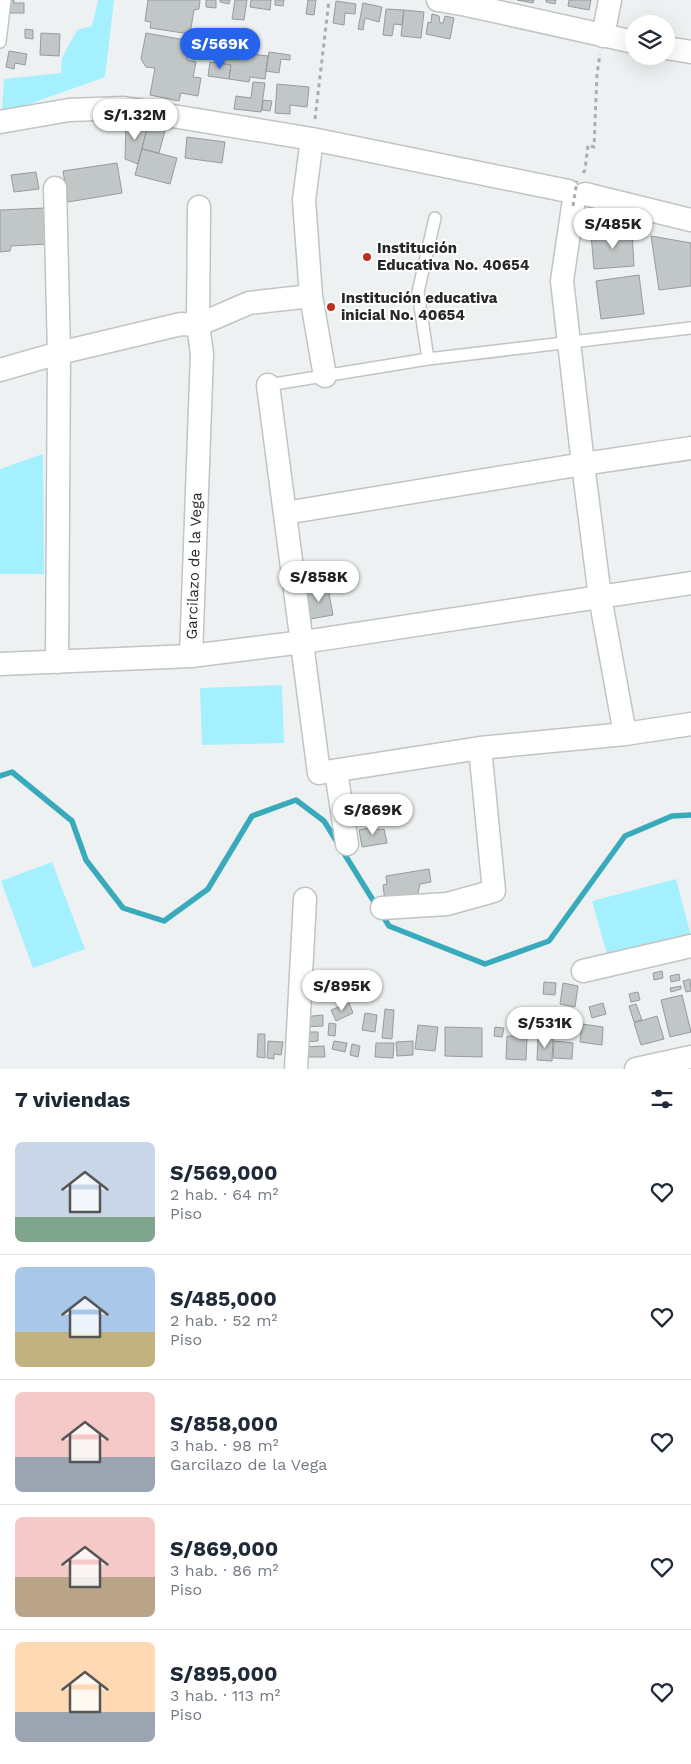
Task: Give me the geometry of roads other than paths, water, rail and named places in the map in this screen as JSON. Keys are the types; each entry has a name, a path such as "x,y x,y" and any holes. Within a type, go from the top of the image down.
{"street":[{"path":"438,0 468,2 625,40"},
{"path":"603,36 610,0"},
{"path":"675,49 691,52"},
{"path":"0,122 69,110 124,108 312,139 576,193 691,220"},
{"path":"312,139 304,200 312,296 326,376"},
{"path":"55,188 59,353 57,662"},
{"path":"576,193 562,281 582,464 600,597 625,734"},
{"name":"Garcilazo de la Vega","path":"199,207 198,326 202,354 191,656 303,642 691,583"},
{"path":"0,370 59,353 181,324 198,326 249,302 312,296"},
{"path":"268,385 319,773 480,748 625,734 691,724"},
{"path":"285,513 691,448"},
{"path":"0,664 191,656"},
{"path":"382,908 447,904 494,891 480,748"},
{"path":"336,771 347,844"},
{"path":"296,1069 305,899"},
{"path":"582,971 691,946"},
{"path":"636,1069 691,1057"}],"lane":[{"path":"0,42 5,0"},
{"path":"428,359 418,292 435,218"},
{"path":"268,385 428,359 691,328"}],"waterway":[{"path":"0,776 12,772 72,821 86,860 123,908 164,921 208,889 252,816 296,800 324,821 389,926 485,964 549,941 625,836 672,816 691,815"}],"place":[{"name":"Institución Educativa No. 40654","path":"367,257"},
{"name":"Institución educativa inicial No. 40654","path":"331,307"}]}
